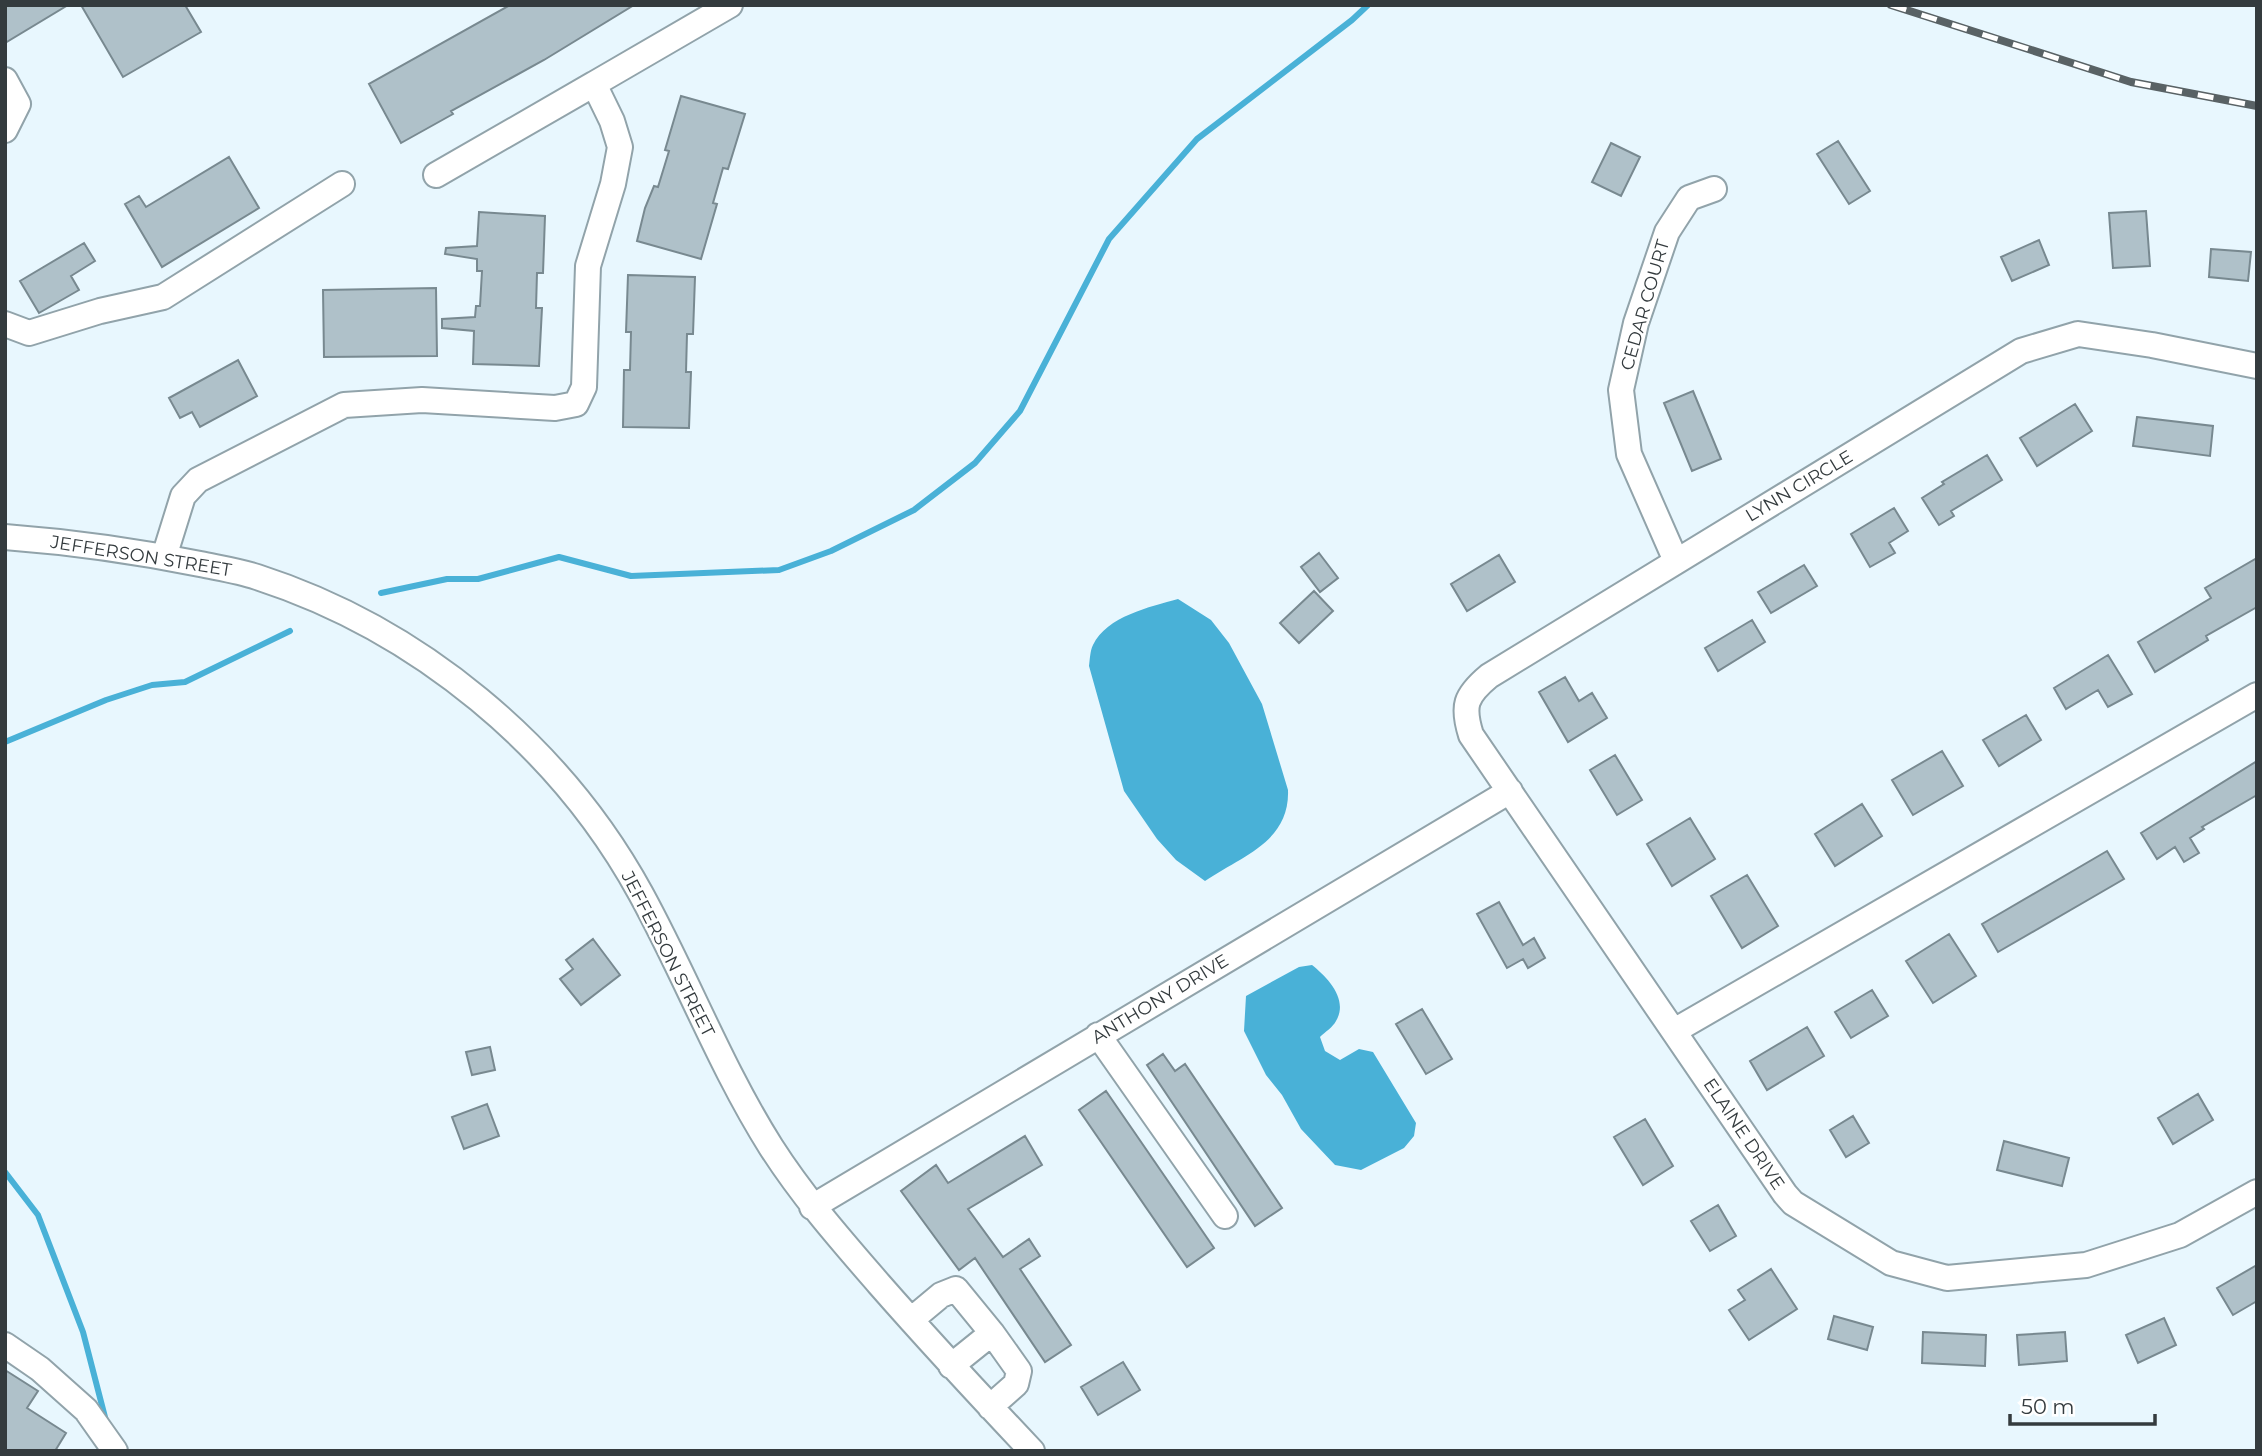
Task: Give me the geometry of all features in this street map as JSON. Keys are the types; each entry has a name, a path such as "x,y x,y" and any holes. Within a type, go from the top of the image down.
{"street":[{"path":"436,174 730,5"},
{"path":"5,80 18,104 5,131"},
{"path":"164,556 183,496 198,480 344,405 422,400 555,408 576,404 584,387 588,266 613,184 620,147 612,121 594,84"},
{"path":"5,324 29,333 100,310 163,297 342,184"},
{"name":"CEDAR COURT","path":"1676,561 1629,454 1621,390 1636,323 1667,232 1689,198 1714,189"},
{"name":"LYNN CIRCLE","path":"1510,791 1471,736 1465,717 1466,702 1476,687 1676,561 2021,351 2078,334 2152,345 2257,366"},
{"name":"JEFFERSON STREET","path":"5,537 164,556 253,575 355,616 452,678 534,749 592,818 640,893 743,1100 812,1207 951,1366 1032,1451"},
{"path":"1674,1031 2257,695"},
{"name":"ANTHONY DRIVE","path":"812,1207 1510,791"},
{"name":"ELAINE DRIVE","path":"1510,791 1793,1203 1891,1263 1947,1278 2086,1265 2180,1235 2257,1192"},
{"path":"1098,1035 1225,1216"},
{"path":"911,1321 942,1294 956,1289 1019,1371 1016,1384 990,1407"},
{"path":"951,1366 992,1333"},
{"path":"5,1345 40,1369 86,1410 115,1451"}],"water":[{"path":"1178,599 1211,620 1229,643 1262,704 1288,790 1287,808 1272,835 1248,855 1205,881 1176,860 1157,839 1124,791 1089,666 1093,645 1108,627 1130,614"},
{"path":"1312,965 1330,982 1340,1005 1335,1023 1320,1037 1325,1051 1340,1060 1359,1049 1373,1052 1416,1123 1414,1136 1404,1148 1361,1170 1335,1165 1301,1129 1282,1095 1266,1075 1244,1031 1246,996 1299,967"}],"building":[{"path":"5,5 68,5 5,43"},
{"path":"81,5 185,5 201,32 123,77"},
{"path":"510,5 634,5 401,143 369,84"},
{"path":"681,96 745,114 728,169 723,168 713,203 717,204 701,259 637,241 645,208 654,186 658,187 669,151 665,150"},
{"path":"1838,141 1870,191 1849,204 1817,154"},
{"path":"1611,143 1640,157 1621,196 1592,182"},
{"path":"229,157 259,208 162,267 125,204 139,196 146,207"},
{"path":"2146,211 2150,266 2113,268 2109,213"},
{"path":"479,212 545,216 543,273 537,273 536,308 542,308 539,366 473,364 474,331 442,328 442,319 475,317 476,306 480,306 482,271 477,271 477,259 445,254 446,248 477,246"},
{"path":"2039,240 2049,265 2012,281 2001,257"},
{"path":"84,243 95,261 71,276 79,290 39,313 20,281"},
{"path":"2211,249 2251,252 2248,281 2209,277"},
{"path":"628,275 695,277 693,334 687,334 686,372 691,372 689,428 623,427 624,370 630,370 631,332 626,332"},
{"path":"436,288 437,356 324,357 323,290"},
{"path":"238,360 257,396 200,427 192,412 180,418 169,398"},
{"path":"1693,391 1721,459 1692,471 1664,403"},
{"path":"2075,404 2092,431 2037,466 2020,438"},
{"path":"2137,417 2213,426 2210,456 2133,446"},
{"path":"1987,455 2002,480 1951,511 1954,516 1939,525 1922,498 1944,484 1942,482"},
{"path":"1894,508 1908,531 1889,543 1895,553 1870,567 1851,534"},
{"path":"1319,553 1338,578 1320,592 1301,567"},
{"path":"1499,555 1515,582 1467,611 1451,584"},
{"path":"2257,558 2257,607 2206,636 2208,640 2155,672 2138,642 2211,598 2205,588"},
{"path":"1804,565 1817,586 1771,613 1758,592"},
{"path":"1314,591 1333,611 1299,643 1280,623"},
{"path":"1752,620 1765,642 1718,671 1705,648"},
{"path":"2108,655 2132,694 2108,707 2098,690 2066,709 2054,688"},
{"path":"1565,677 1579,701 1592,693 1607,718 1568,742 1539,692"},
{"path":"2026,715 2041,740 1999,766 1983,740"},
{"path":"1942,751 1963,786 1913,815 1892,780"},
{"path":"1615,755 1642,800 1617,815 1590,770"},
{"path":"2257,761 2257,795 2202,827 2204,829 2190,838 2199,853 2184,862 2175,847 2157,859 2141,833"},
{"path":"1862,804 1882,836 1835,866 1815,834"},
{"path":"1690,818 1715,859 1672,886 1647,844"},
{"path":"2107,851 2124,879 1998,952 1982,924"},
{"path":"1747,875 1778,926 1742,948 1711,896"},
{"path":"1499,902 1523,945 1534,938 1545,958 1528,968 1523,959 1507,968 1477,914"},
{"path":"1949,934 1976,976 1933,1003 1906,961"},
{"path":"593,939 620,975 581,1005 560,979 573,969 566,960"},
{"path":"1872,990 1888,1016 1851,1038 1835,1012"},
{"path":"1422,1009 1452,1059 1426,1074 1396,1024"},
{"path":"1807,1027 1824,1056 1767,1090 1750,1061"},
{"path":"490,1047 495,1070 472,1075 466,1052"},
{"path":"1163,1054 1175,1071 1185,1064 1282,1208 1255,1226 1147,1065"},
{"path":"1106,1091 1214,1248 1187,1267 1079,1110"},
{"path":"2198,1094 2213,1120 2173,1144 2158,1118"},
{"path":"487,1104 499,1136 464,1149 452,1117"},
{"path":"1853,1116 1869,1143 1846,1157 1830,1130"},
{"path":"1645,1119 1673,1166 1643,1185 1614,1137"},
{"path":"1025,1136 1042,1165 968,1209 1003,1257 1029,1239 1040,1256 1020,1269 1071,1345 1045,1362 975,1258 959,1270 901,1191 936,1165 948,1183"},
{"path":"2004,1141 2069,1158 2062,1186 1997,1170"},
{"path":"1718,1205 1736,1236 1710,1251 1691,1221"},
{"path":"2257,1265 2257,1301 2233,1315 2217,1288"},
{"path":"1771,1269 1797,1309 1749,1340 1729,1310 1745,1300 1738,1290"},
{"path":"1834,1316 1873,1327 1867,1350 1828,1339"},
{"path":"2164,1318 2176,1345 2138,1363 2126,1335"},
{"path":"1923,1332 1986,1335 1985,1366 1922,1363"},
{"path":"2065,1332 2067,1361 2019,1365 2017,1335"},
{"path":"1123,1362 1140,1390 1098,1415 1081,1387"},
{"path":"5,1370 38,1391 27,1408 66,1433 55,1451 5,1451"}],"waterway":[{"path":"381,593 447,579 478,579 559,557 631,576 779,570 831,551 914,510 975,463 1020,411 1109,239 1197,139 1368,5"},
{"path":"5,742 106,700 152,685 185,682 290,631"},
{"path":"5,1172 38,1215 83,1332 106,1421"}],"railway":[{"path":"1891,5 2131,82 2257,106"}]}
